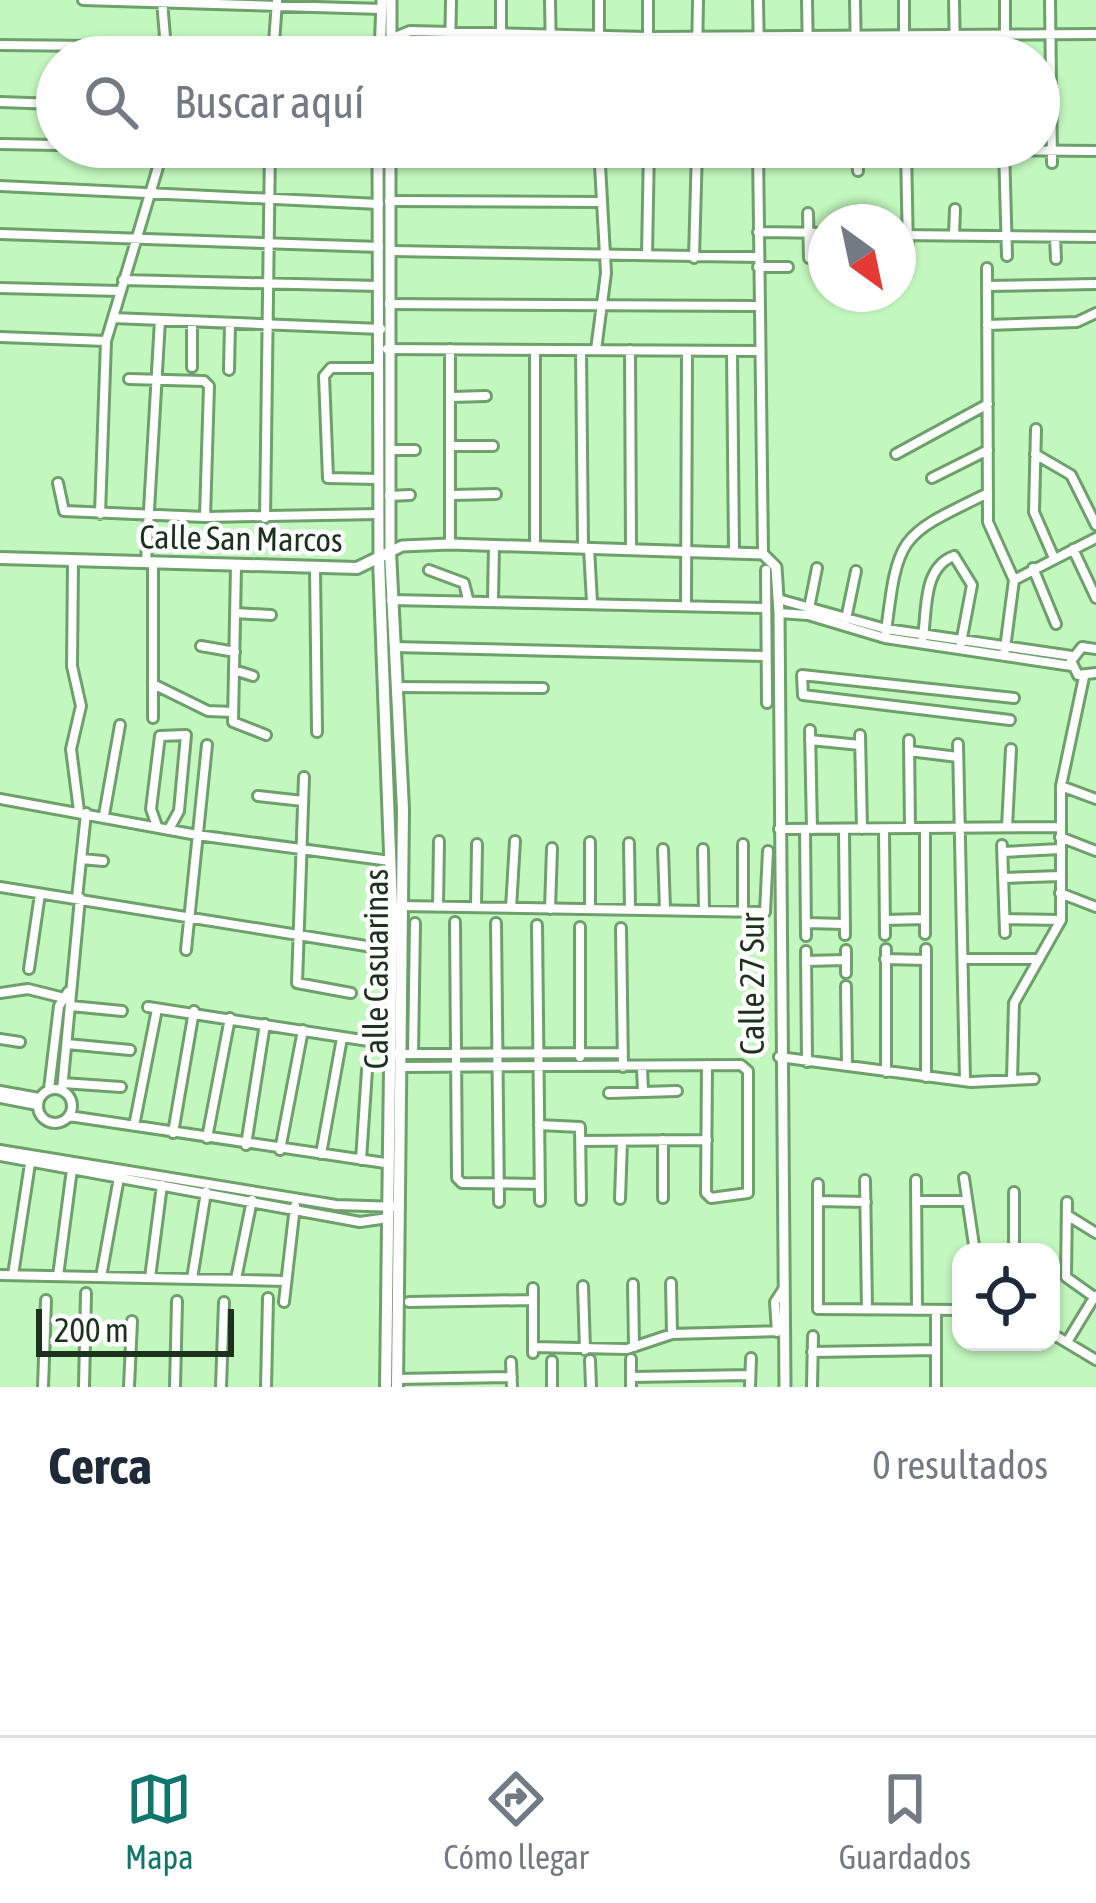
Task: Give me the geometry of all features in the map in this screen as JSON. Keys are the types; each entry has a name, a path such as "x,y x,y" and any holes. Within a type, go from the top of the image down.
{"main road":[{"name":"Calle San Marcos","path":"0,558 357,568 384,555"},
{"name":"Calle Casuarinas","path":"384,555 392,600 396,687 398,906 406,1058 393,1384"},
{"name":"Calle Casuarinas","path":"384,555 391,861 398,906 391,950 384,1212 393,1384"}],"street":[{"path":"83,0 385,3 386,36"},
{"path":"451,0 451,36"},
{"path":"501,33 502,0"},
{"path":"550,0 551,33"},
{"path":"599,0 599,34"},
{"path":"647,36 648,0"},
{"path":"697,36 698,0"},
{"path":"758,0 759,36"},
{"path":"807,0 808,36"},
{"path":"855,0 856,35"},
{"path":"904,0 904,35"},
{"path":"954,0 955,33"},
{"path":"1004,0 1006,34"},
{"path":"1050,0 1052,34"},
{"path":"162,1 165,36"},
{"path":"274,36 277,2"},
{"path":"398,36 410,31 631,36"},
{"path":"840,36 1096,34"},
{"path":"0,46 36,47"},
{"path":"0,102 36,103"},
{"path":"0,144 36,145"},
{"path":"1060,157 1096,151"},
{"path":"100,514 106,341 157,168"},
{"path":"266,518 268,168"},
{"path":"382,329 388,304 383,168"},
{"path":"596,350 605,254 600,168"},
{"path":"647,255 649,168"},
{"path":"694,258 697,168"},
{"name":"Calle 27 Sur","path":"758,168 756,306 766,569"},
{"path":"904,204 905,168"},
{"path":"1004,168 1006,256"},
{"path":"0,186 149,190 266,200 602,202"},
{"path":"954,235 955,209"},
{"path":"758,232 808,232"},
{"path":"0,234 647,255 788,267"},
{"path":"916,235 1096,237"},
{"path":"1055,237 1056,260"},
{"path":"384,249 378,286 388,450 384,555"},
{"path":"987,268 990,529 1014,580 1005,652"},
{"path":"123,280 378,286"},
{"path":"987,286 1096,284"},
{"path":"0,288 120,291"},
{"path":"388,304 756,306"},
{"path":"987,325 1077,322 1096,313"},
{"path":"113,318 382,329"},
{"path":"153,718 147,516 152,381 160,320"},
{"path":"192,323 192,367"},
{"path":"229,370 230,324"},
{"path":"0,337 106,341"},
{"path":"382,349 758,351"},
{"path":"382,349 377,368 378,479 384,555"},
{"path":"450,350 450,544"},
{"path":"535,350 535,546"},
{"path":"581,350 592,602"},
{"path":"630,350 632,548"},
{"path":"686,605 687,351"},
{"path":"733,351 734,550"},
{"path":"377,368 331,368 324,376 328,478 378,479"},
{"path":"129,379 207,383 205,518"},
{"path":"451,397 486,396"},
{"path":"896,454 988,404"},
{"path":"1036,429 1034,512 1054,558"},
{"path":"452,446 493,446"},
{"path":"388,450 415,450"},
{"path":"932,478 988,450"},
{"path":"1035,454 1070,475 1096,525"},
{"path":"58,483 62,510 100,514 266,518 379,514"},
{"path":"452,494 496,494"},
{"path":"885,634 894,564 911,533 988,494"},
{"path":"389,496 410,495"},
{"path":"1014,580 1096,538"},
{"name":"Calle San Marcos","path":"384,555 402,546 450,544 764,554"},
{"path":"493,599 494,545"},
{"path":"1073,549 1096,598"},
{"name":"Calle 27 Sur","path":"764,554 775,563 779,613 784,1387"},
{"path":"923,640 931,578 940,563 954,556 972,585 960,645"},
{"path":"70,1116 72,1101 62,1087 82,859 82,812 71,749 81,706 72,666 73,562"},
{"path":"236,566 235,726 266,735"},
{"path":"315,568 317,732"},
{"path":"808,610 817,568"},
{"path":"1033,568 1056,624"},
{"path":"766,569 775,580"},
{"path":"766,569 767,703"},
{"path":"429,570 464,584 468,599"},
{"path":"845,622 856,571"},
{"path":"778,599 885,634 1072,661 1084,677 1061,786 1061,920 1012,1012 1012,1080"},
{"path":"392,600 765,608"},
{"path":"779,613 808,610"},
{"path":"235,613 271,615"},
{"path":"201,646 235,652"},
{"path":"393,647 766,656"},
{"path":"1072,661 1082,647 1096,650"},
{"path":"234,670 253,676"},
{"path":"1010,721 802,695 801,682 807,673 1013,698"},
{"path":"1084,677 1096,674"},
{"path":"778,679 801,682"},
{"path":"153,684 208,711 233,712"},
{"path":"396,687 543,688"},
{"path":"104,815 120,725"},
{"path":"157,827 152,809 160,736 186,735 179,812 169,829"},
{"path":"806,936 810,735 860,740 862,829"},
{"path":"909,740 910,828"},
{"path":"958,744 965,1082"},
{"path":"186,950 207,745"},
{"path":"1007,827 1011,749"},
{"path":"909,751 958,757"},
{"path":"304,777 298,986 351,992"},
{"path":"1061,786 1096,799"},
{"path":"258,796 303,801"},
{"path":"0,799 197,836 391,861"},
{"path":"779,830 1007,827 1060,832 1096,851"},
{"path":"925,828 925,934"},
{"path":"806,923 845,930 844,829"},
{"path":"884,829 885,935"},
{"path":"512,908 514,841"},
{"path":"438,907 439,842"},
{"path":"590,842 590,908"},
{"path":"629,843 630,909"},
{"path":"476,907 477,844"},
{"path":"743,844 743,912"},
{"path":"550,909 552,848"},
{"path":"663,849 664,910"},
{"path":"703,849 704,911"},
{"path":"1005,932 1003,849 1060,850"},
{"path":"398,906 767,911 768,850"},
{"path":"82,859 103,861"},
{"path":"1004,878 1060,876"},
{"path":"0,890 79,898 391,950"},
{"path":"1060,893 1096,907"},
{"path":"28,969 40,894"},
{"path":"885,920 925,919"},
{"path":"1005,919 1061,920"},
{"path":"455,922 459,1181 539,1184"},
{"path":"406,1058 415,923"},
{"path":"496,923 499,1202"},
{"path":"537,925 540,1201"},
{"path":"580,926 580,1067"},
{"path":"621,928 623,1067"},
{"path":"886,1072 886,954 926,954 926,1077"},
{"path":"807,1062 806,956 846,955 846,974"},
{"path":"963,959 1040,959"},
{"path":"846,986 848,1066"},
{"path":"0,993 28,989 122,1011"},
{"path":"38,1102 49,1089 68,998"},
{"path":"134,1126 153,1008 303,1030 388,1055 457,1067 707,1065 746,1066 748,1193 708,1197 707,1065"},
{"path":"173,1133 194,1011"},
{"path":"207,1138 230,1018"},
{"path":"246,1145 265,1024"},
{"path":"280,1150 303,1030"},
{"path":"321,1154 342,1038"},
{"path":"0,1039 20,1042"},
{"path":"67,1044 130,1051"},
{"path":"406,1058 622,1053"},
{"path":"779,1058 965,1082 1034,1079"},
{"path":"642,1067 643,1092"},
{"path":"361,1160 367,1070"},
{"path":"49,1089 121,1087"},
{"path":"609,1093 677,1091"},
{"path":"0,1095 38,1102"},
{"path":"38,1102 48,1122 70,1116 385,1163"},
{"path":"539,1125 577,1126 581,1200"},
{"path":"663,1140 663,1198"},
{"path":"581,1141 706,1140"},
{"path":"620,1199 622,1141"},
{"path":"0,1153 296,1202 354,1220 370,1220 384,1212"},
{"path":"31,1158 252,1200 364,1205 399,1212"},
{"path":"13,1275 31,1158"},
{"path":"58,1276 72,1169"},
{"path":"101,1277 120,1173"},
{"path":"964,1178 974,1243"},
{"path":"866,1180 867,1309"},
{"path":"916,1180 917,1310"},
{"path":"818,1184 818,1309 952,1310"},
{"path":"150,1278 162,1185"},
{"path":"192,1279 207,1188"},
{"path":"1014,1192 1014,1243"},
{"path":"236,1280 252,1200"},
{"path":"818,1201 866,1202"},
{"path":"916,1201 964,1201"},
{"path":"284,1302 296,1202"},
{"path":"1067,1202 1066,1276 1095,1296 1067,1342"},
{"path":"354,1220 351,1212 364,1205"},
{"path":"364,1205 374,1211 370,1220"},
{"path":"1067,1215 1096,1233"},
{"path":"0,1275 286,1282"},
{"path":"671,1283 671,1334"},
{"path":"633,1284 634,1347"},
{"path":"583,1286 584,1350"},
{"path":"533,1288 533,1350 634,1347 671,1334 781,1328"},
{"path":"84,1387 86,1294"},
{"path":"266,1387 268,1298"},
{"path":"43,1387 46,1300"},
{"path":"409,1302 533,1300"},
{"path":"175,1387 177,1301"},
{"path":"221,1387 224,1302"},
{"path":"936,1310 936,1387"},
{"path":"130,1387 132,1322"},
{"path":"812,1387 813,1336"},
{"path":"1060,1338 1096,1360"},
{"path":"812,1352 936,1350"},
{"path":"750,1387 751,1358"},
{"path":"631,1359 632,1382 750,1375"},
{"path":"590,1360 591,1387"},
{"path":"552,1361 552,1387"},
{"path":"393,1384 512,1382 512,1363"},
{"path":"710,1376 710,1387"}]}
